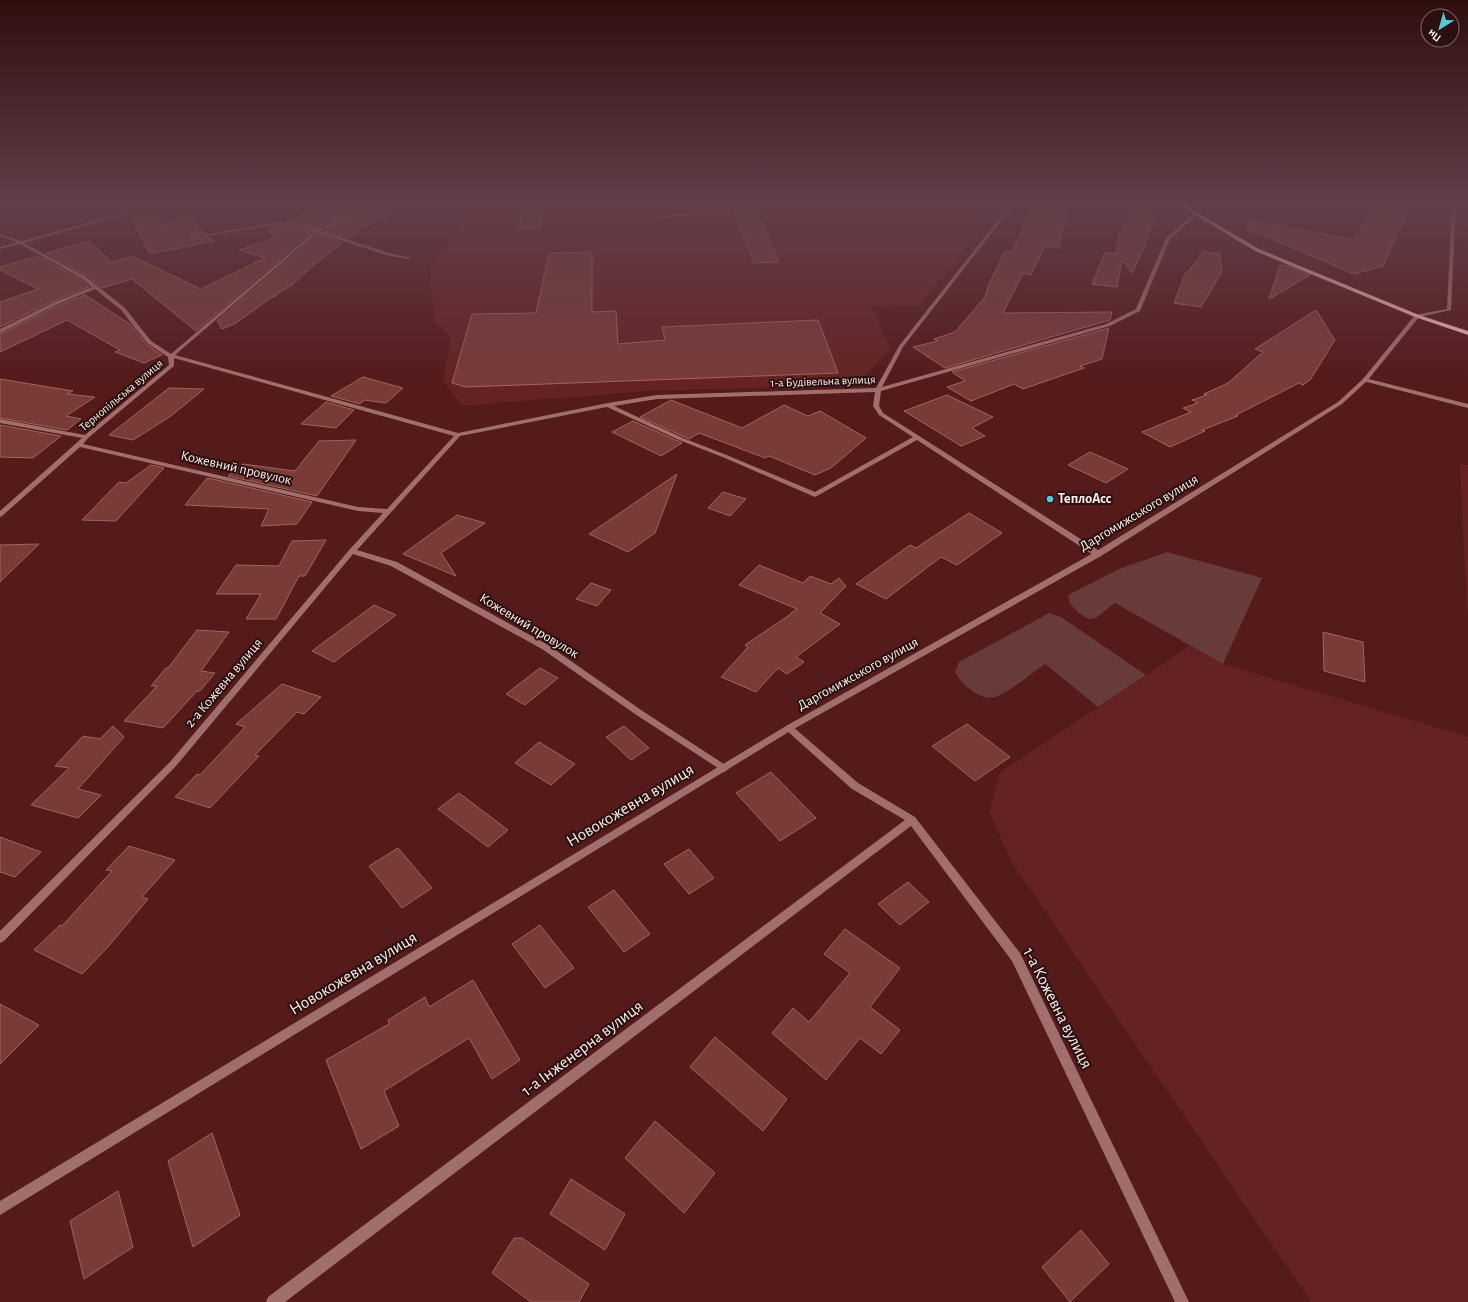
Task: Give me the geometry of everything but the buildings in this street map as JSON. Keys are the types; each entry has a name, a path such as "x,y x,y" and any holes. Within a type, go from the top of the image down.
{"main road":[{"path":"1288,263 1417,316 1468,333"}],"street":[{"path":"57,263 83,277 123,309 149,342 171,356 458,435"},
{"name":"Тернопільська вулиця","path":"0,515 79,445 86,437 172,365 171,356 280,263"},
{"path":"967,263 901,347 878,390 876,406 881,414 1098,554"},
{"name":"1-а Будівельна вулиця","path":"458,435 608,405 658,397 878,390 1108,325 1138,310 1158,263"},
{"path":"1417,316 1449,310 1451,263"},
{"path":"0,331 54,304 96,287"},
{"name":"Даргомижського вулиця","path":"724,768 789,728 1098,554 1340,403 1365,380 1417,316"},
{"path":"1365,380 1468,406"},
{"path":"608,405 681,439 754,468 815,495 918,437"},
{"path":"0,421 86,437"},
{"name":"2-а Кожевна вулиця","path":"0,938 172,764 352,551 458,435"},
{"name":"Кожевний провулок","path":"79,445 358,509 388,511"},
{"name":"Кожевний провулок","path":"352,551 394,564 545,647 638,712 724,768"},
{"name":"1-а Кожевна вулиця","path":"789,728 855,786 912,820 1016,957 1182,1302"},
{"name":"Новокожевна вулиця","path":"0,1208 724,768"},
{"name":"1-а Інженерна вулиця","path":"273,1302 912,820"}],"shaded area":[{"path":"434,263 955,263 919,305 872,306 890,348 861,381 847,385 646,391 462,406 443,381 451,337 435,322 431,290 431,268"},
{"path":"1460,464 1468,465 1468,612 1467,609"},
{"path":"1167,552 1262,578 1223,664 1115,603 1096,618 1089,619 1080,614 1070,604 1068,595 1119,569"},
{"path":"1049,613 1061,617 1146,675 1098,707 1045,664 1010,689 992,698 973,692 958,677 955,672 959,662"},
{"path":"1190,646 1223,664 1468,737 1468,1302 1311,1302 1012,863 989,811 1000,773"}],"place":[{"name":"ТеплоАсс","path":"1050,499"}]}
